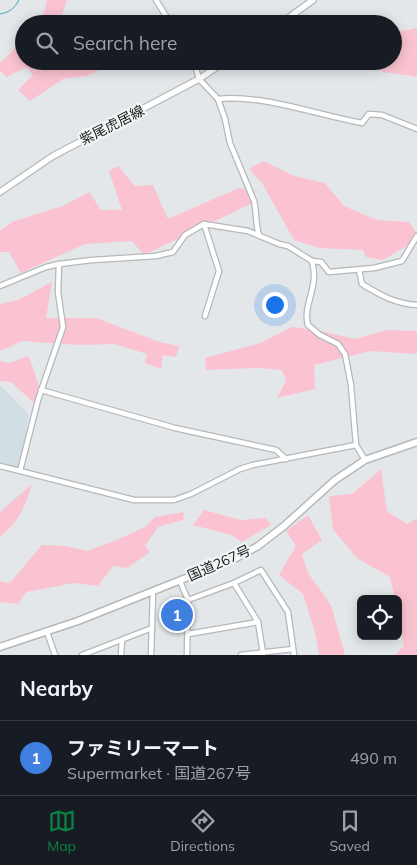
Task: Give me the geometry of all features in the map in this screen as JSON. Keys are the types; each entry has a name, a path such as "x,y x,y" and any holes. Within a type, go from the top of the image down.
{"highway":[{"name":"国道267号","path":"0,647 47,632 236,558 258,546 284,526 335,480 365,460 417,442"}],"main road":[{"path":"292,15 313,0"},
{"name":"紫尾虎居線","path":"0,192 53,156 199,79 212,70"}],"street":[{"path":"156,0 165,15"},
{"path":"196,70 199,79 218,99 230,143 254,201 256,211 255,223 259,235"},
{"path":"218,99 240,98 278,104 362,123 369,114 382,116 417,129"},
{"path":"204,224 219,272 205,316"},
{"path":"0,286 46,267 59,264 156,256 173,252 185,234 204,224 248,231 259,235 296,250 312,261 321,262 329,272 374,268 402,261 417,236"},
{"path":"312,261 314,270 313,285 306,322 320,335 338,344 345,354 351,385 356,445 365,460"},
{"path":"20,471 41,390 63,327 58,292 59,264"},
{"path":"359,270 362,284 382,297 417,306"},
{"path":"41,390 175,428 276,450 286,459"},
{"path":"0,466 134,500 174,500 197,492 240,469 356,445"},
{"path":"188,600 234,583 261,570 288,612 294,655"},
{"path":"180,581 188,600 187,655"},
{"path":"234,583 258,622 263,652"},
{"path":"151,655 153,592"},
{"path":"188,634 258,622"},
{"path":"82,655 152,628"},
{"path":"47,632 55,655"},
{"path":"121,655 122,640"},
{"path":"241,655 293,648"}],"shaded area":[{"path":"47,0 67,0 62,15 43,15"},
{"path":"417,28 417,77 380,70 402,70 402,31"},
{"path":"15,49 15,70 21,70 6,77 0,70 0,63"},
{"path":"29,70 99,70 87,76 63,79 30,101 18,90 33,75"},
{"path":"263,161 294,176 325,183 344,206 377,220 409,222 417,234 417,240 383,260 366,257 363,250 319,248 294,240 262,183 249,169"},
{"path":"118,166 135,186 153,185 168,219 239,188 255,191 255,202 144,255 132,241 85,244 21,273 9,252 0,252 0,231 12,222 65,205 89,192 101,210 122,210 109,171"},
{"path":"52,282 46,318 96,318 160,342 179,346 176,357 163,355 161,369 145,363 147,354 114,344 78,345 22,341 0,350 0,304 18,300"},
{"path":"292,327 355,339 387,330 417,331 417,354 370,351 314,365 315,389 277,398 286,381 282,370 259,368 206,370 205,358 261,343"},
{"path":"28,356 43,398 33,402 11,382 0,381 0,361 10,363"},
{"path":"0,385 29,415 19,469 0,462"},
{"path":"381,469 387,511 407,524 417,518 417,655 395,655 404,646 402,636 402,595 394,595 390,577 358,559 333,530 329,496 352,494"},
{"path":"32,484 20,514 0,537 0,512"},
{"path":"204,510 241,520 266,518 271,525 242,542 231,535 193,525"},
{"path":"184,512 183,520 158,527 145,546 150,552 127,568 113,566 98,586 74,583 26,592 18,604 0,602 0,581 10,583 42,545 66,546 87,551 145,527 155,517"},
{"path":"308,515 322,540 302,554 308,573 331,605 345,655 319,655 315,632 303,594 279,575 296,546 286,531"}],"waterway":[{"path":"0,14 11,10 19,0"}],"place":[{"name":"ファミリーマート","path":"177,615"}]}
